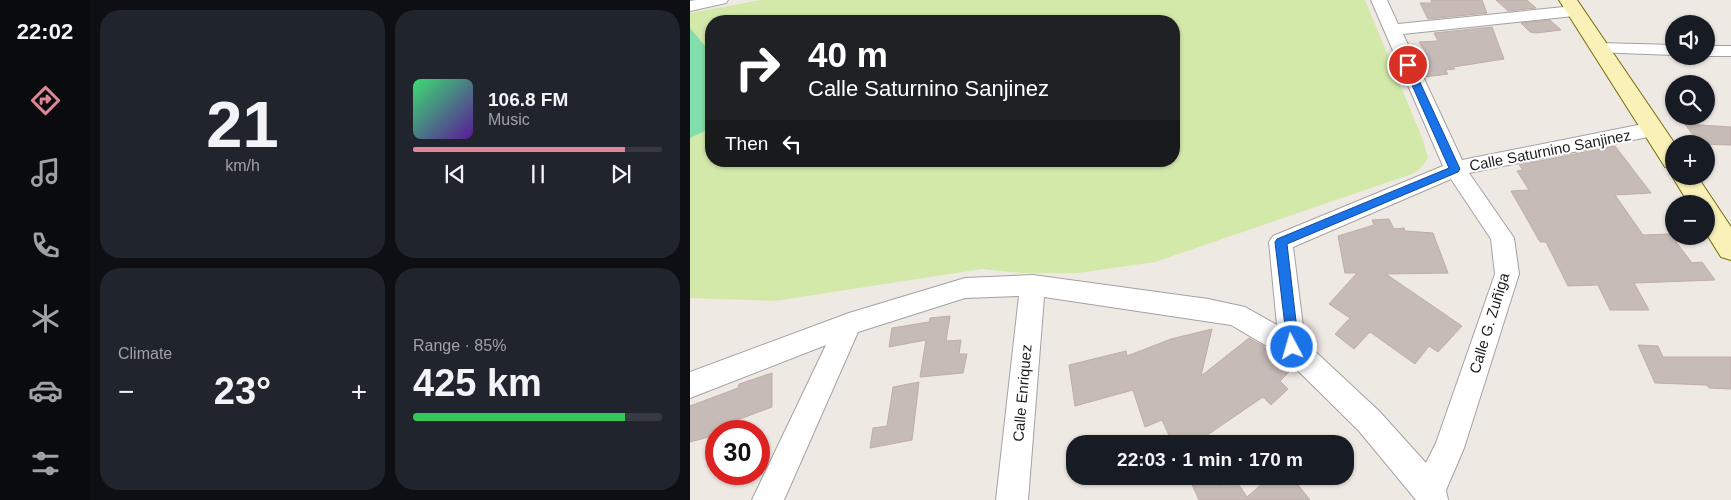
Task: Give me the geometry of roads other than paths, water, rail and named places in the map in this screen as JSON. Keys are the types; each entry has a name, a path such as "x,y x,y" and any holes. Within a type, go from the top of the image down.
{"street":[{"path":"690,6 720,0"},
{"name":"Calle G. Zuñiga","path":"1379,0 1455,169 1502,238 1507,274 1449,448 1431,495"},
{"path":"1392,30 1571,6 1665,147"},
{"path":"1600,48 1665,50"},
{"path":"1715,51 1731,51"},
{"name":"Calle Saturnino Sanjinez","path":"1292,347 1281,242 1455,169 1654,129"},
{"path":"690,385 849,324 965,288 1032,285 1236,315 1292,347 1369,421 1431,495"},
{"name":"Calle Enriquez","path":"1012,500 1032,285"},
{"path":"768,500 849,324"}]}
